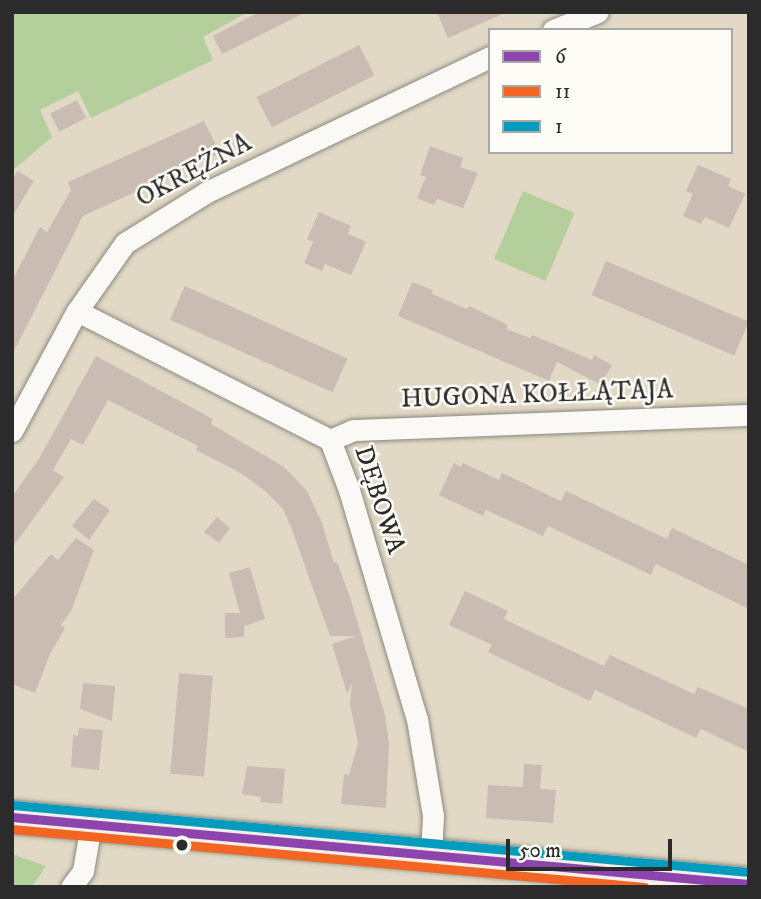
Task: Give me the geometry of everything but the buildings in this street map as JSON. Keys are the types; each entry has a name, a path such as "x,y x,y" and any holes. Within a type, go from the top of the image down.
{"street":[{"path":"558,28 598,12"},
{"name":"OKRĘŻNA","path":"12,431 77,311 125,243 207,192 488,58"},
{"name":"DĘBOWA","path":"77,311 330,440 349,489 417,719 433,816 430,855"},
{"name":"HUGONA KOŁŁĄTAJA","path":"330,440 353,430 749,415"},
{"path":"12,817 749,884"},
{"path":"71,887 83,871 92,824"}],"green space":[{"path":"12,12 248,12 203,37 213,60 91,118 78,91 40,110 52,137 12,171"},
{"path":"523,191 575,213 546,281 494,259"},
{"path":"12,854 46,866 32,887 12,887"}],"transit line":[{"name":"1","path":"13,805 749,872"},
{"name":"6","path":"12,817 749,884"},
{"name":"11","path":"12,829 644,887"}]}
